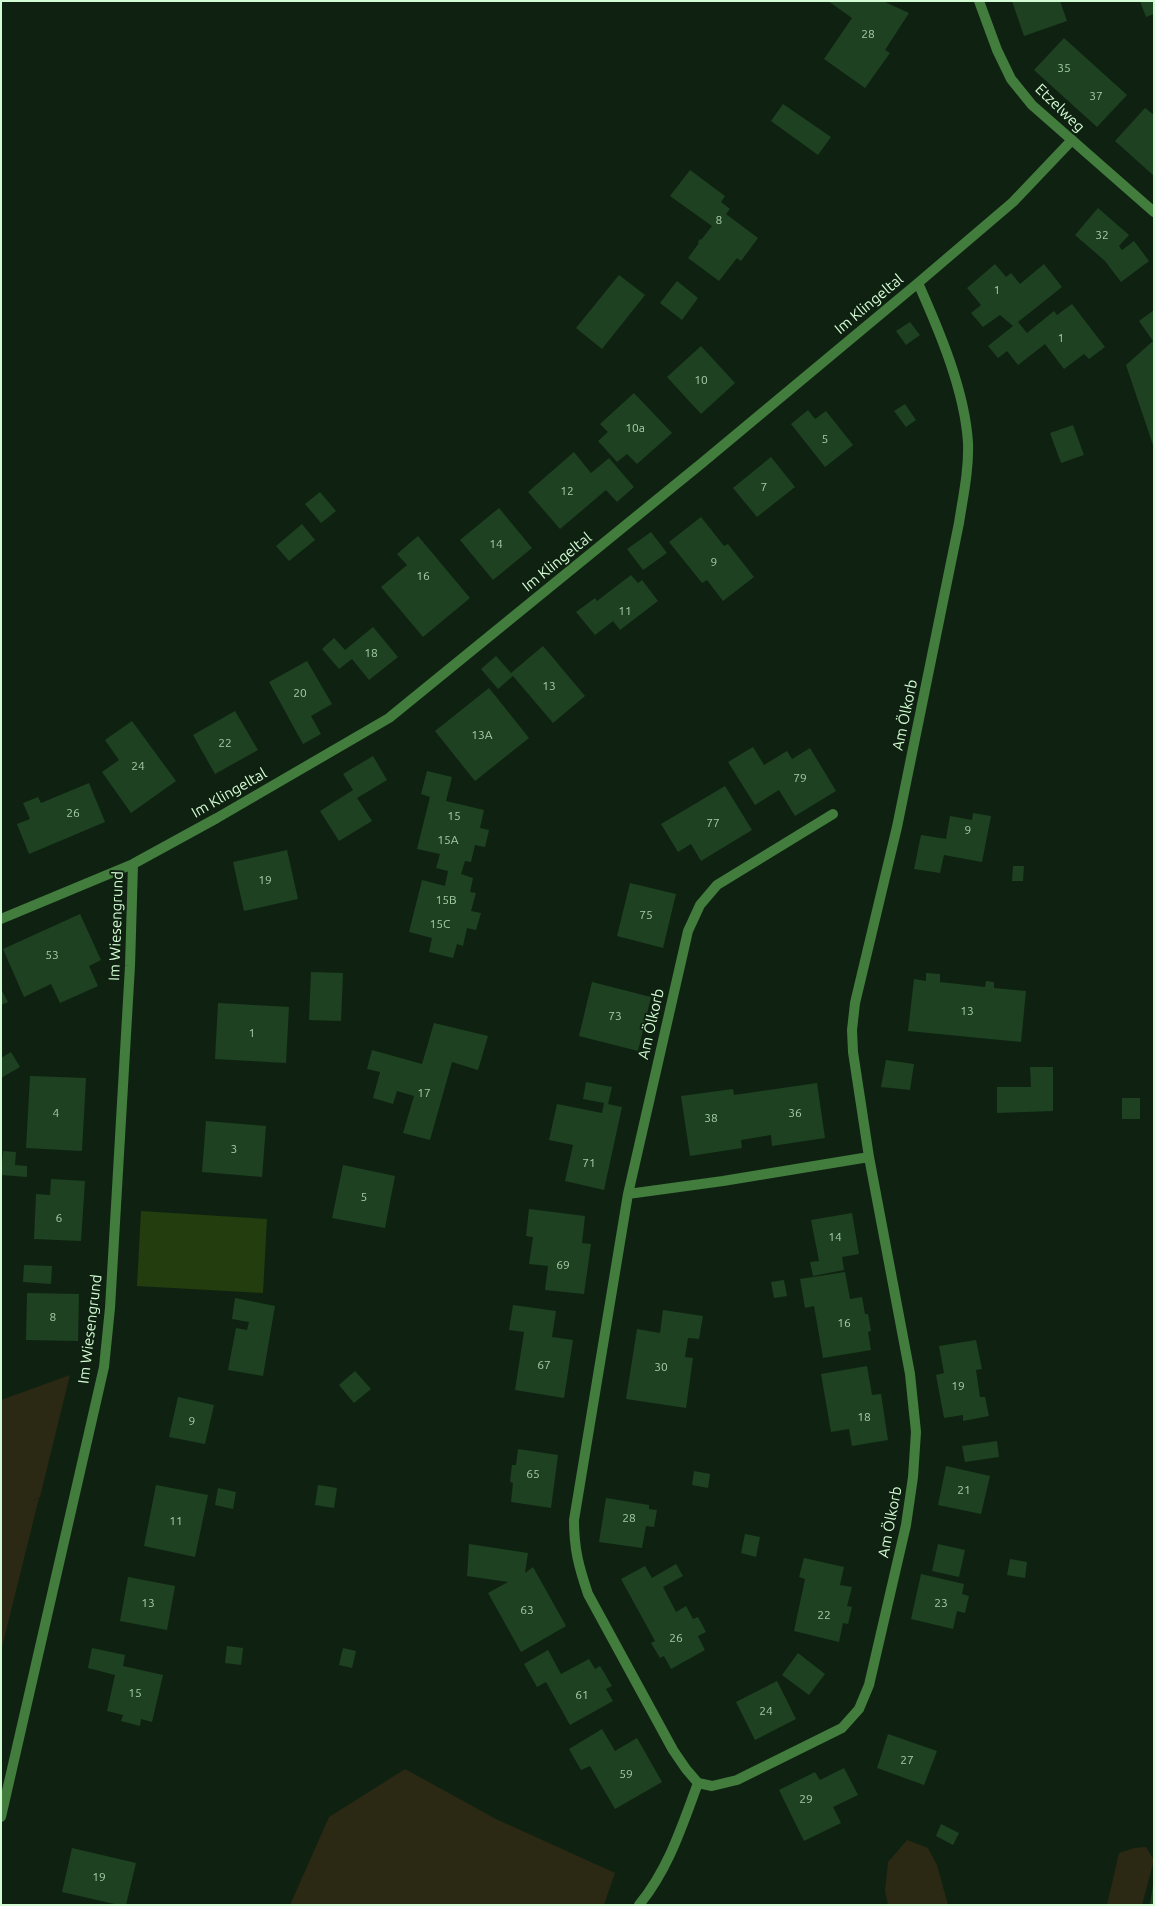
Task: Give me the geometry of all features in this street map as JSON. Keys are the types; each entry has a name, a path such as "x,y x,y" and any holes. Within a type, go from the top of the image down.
{"street":[{"name":"Etzelweg","path":"979,1 997,50 1011,79 1032,105 1154,212"},
{"name":"Im Klingeltal","path":"1,918 133,864 217,818 389,718 710,457 1014,202 1072,140"},
{"name":"Am Ölkorb","path":"833,814 717,885 700,905 688,931 628,1194 574,1520 574,1546 588,1594 673,1750 698,1783 712,1786 737,1780 842,1728 859,1708 869,1685 906,1525 913,1477 916,1432 910,1374 870,1157 853,1052 852,1030 855,1003 897,827 957,533 966,477 968,444 965,415 935,321 918,283"},
{"name":"Im Wiesengrund","path":"1,1817 104,1367 111,1298 130,976 133,864"},
{"path":"628,1194 723,1182 870,1157"},
{"path":"639,1905 652,1888 671,1855 698,1783"}],"shaded area":[{"path":"141,1211 267,1219 263,1293 137,1286"},
{"path":"70,1375 40,1497 29,1503 39,1498 1,1651 1,1400"},
{"path":"405,1769 496,1819 615,1873 604,1905 290,1905 329,1817"},
{"path":"907,1840 928,1848 937,1865 948,1905 888,1905 885,1891 888,1862"},
{"path":"1146,1847 1154,1860 1142,1905 1107,1905 1119,1853 1134,1848"}],"building":[{"path":"828,1 883,1 909,13 885,50 890,53 865,88 824,59 852,18"},
{"path":"1012,1 1060,1 1067,21 1024,36"},
{"path":"1140,1 1154,1 1154,14 1146,17"},
{"path":"1064,38 1127,95 1097,127 1034,70"},
{"path":"783,104 831,137 818,155 771,121"},
{"path":"1145,108 1154,115 1154,176 1115,141"},
{"path":"690,170 725,196 721,202 730,209 726,214 758,238 741,261 737,258 719,281 688,258 700,239 712,226 670,196"},
{"path":"1098,208 1129,235 1119,246 1122,250 1134,241 1149,261 1121,282 1105,261 1075,235"},
{"path":"995,264 1006,277 1011,273 1020,284 1044,264 1062,287 1018,322 1027,333 1054,311 1057,315 1072,304 1105,347 1089,359 1084,354 1064,369 1045,344 1018,365 1007,351 998,358 988,346 1013,326 1000,315 983,327 971,313 981,305 967,288"},
{"path":"619,275 645,295 602,349 576,328"},
{"path":"677,281 698,298 682,320 660,303"},
{"path":"1154,310 1153,445 1126,365 1153,341 1139,321"},
{"path":"910,322 920,335 906,345 896,331"},
{"path":"701,346 735,383 701,414 667,377"},
{"path":"634,393 672,433 637,464 627,454 617,462 598,441 608,432 600,424"},
{"path":"905,404 916,420 906,427 894,411"},
{"path":"808,410 815,419 826,411 853,445 825,467 791,424"},
{"path":"1073,425 1084,455 1061,463 1050,433"},
{"path":"574,452 591,473 609,458 634,487 617,502 606,490 560,529 528,492"},
{"path":"771,457 795,487 757,517 733,488"},
{"path":"320,492 336,511 321,523 305,504"},
{"path":"499,508 532,548 493,580 460,540"},
{"path":"701,517 724,546 728,544 754,577 723,601 707,580 702,583 669,542"},
{"path":"302,524 315,540 289,561 276,546"},
{"path":"651,532 667,553 643,570 627,549"},
{"path":"418,536 470,598 423,637 381,587 407,565 397,554"},
{"path":"631,575 638,583 642,580 658,601 620,630 613,621 595,635 576,612 595,598 597,601"},
{"path":"373,627 398,657 369,680 352,659 339,669 322,649 334,638 345,650"},
{"path":"543,646 585,696 553,723 513,676 498,689 481,669 496,656 511,673"},
{"path":"307,661 332,704 311,716 321,734 303,744 269,682"},
{"path":"489,688 529,738 475,781 435,731"},
{"path":"235,711 258,750 215,774 193,735"},
{"path":"132,721 176,781 131,813 102,772 119,760 105,740"},
{"path":"753,747 764,765 787,751 792,759 810,748 836,791 795,816 779,790 755,805 728,762"},
{"path":"373,756 387,780 357,798 372,821 339,841 320,811 353,790 343,774"},
{"path":"427,771 452,777 446,801 484,810 480,828 489,830 485,847 475,845 471,862 465,861 461,874 473,878 470,892 476,893 471,911 481,913 476,930 467,928 463,946 457,944 453,958 429,952 432,938 409,932 422,880 445,886 448,871 436,868 440,854 417,849 430,797 421,794"},
{"path":"89,783 105,822 29,854 17,824 30,819 23,803 38,797 41,803"},
{"path":"725,786 752,830 701,861 691,844 678,852 661,824"},
{"path":"973,813 991,816 982,862 944,855 940,873 914,869 921,835 946,839 950,816 972,820"},
{"path":"287,850 298,899 244,911 233,862"},
{"path":"1013,866 1024,866 1023,881 1012,881"},
{"path":"630,883 676,894 663,948 617,936"},
{"path":"80,914 101,960 89,966 98,986 60,1003 51,984 24,997 3,949"},
{"path":"311,972 343,973 341,1021 309,1020"},
{"path":"926,973 940,974 940,982 985,987 986,981 994,982 994,988 1026,991 1021,1042 908,1031 914,979 926,981"},
{"path":"592,982 651,997 638,1051 579,1036"},
{"path":"1,989 8,1002 1,1005"},
{"path":"218,1003 289,1007 286,1063 215,1059"},
{"path":"434,1023 488,1036 478,1070 452,1062 430,1140 403,1133 414,1096 397,1091 393,1104 373,1098 380,1072 367,1069 372,1050 422,1064"},
{"path":"11,1052 20,1067 1,1078 1,1058"},
{"path":"886,1060 914,1064 910,1090 881,1087"},
{"path":"1030,1067 1053,1067 1053,1111 997,1113 997,1087 1031,1087"},
{"path":"30,1076 86,1078 82,1151 26,1148"},
{"path":"586,1082 612,1087 608,1104 622,1107 604,1190 565,1181 573,1145 549,1140 557,1104 602,1113 604,1103 583,1099"},
{"path":"817,1083 825,1138 772,1146 771,1135 741,1140 742,1148 690,1156 681,1096 733,1089 734,1095"},
{"path":"1122,1098 1140,1098 1140,1119 1122,1119"},
{"path":"206,1121 266,1126 262,1177 202,1172"},
{"path":"3,1151 16,1152 15,1165 27,1166 27,1177 1,1175"},
{"path":"343,1165 395,1176 385,1228 332,1218"},
{"path":"51,1179 85,1181 81,1241 34,1239 36,1194 50,1195"},
{"path":"529,1209 585,1216 582,1243 591,1244 584,1294 545,1290 548,1266 529,1264 533,1237 526,1236"},
{"path":"852,1213 859,1254 842,1257 844,1270 813,1276 810,1262 819,1261 811,1220"},
{"path":"24,1265 52,1266 51,1284 23,1282"},
{"path":"845,1272 850,1299 862,1297 865,1314 868,1314 871,1331 868,1332 871,1350 823,1358 814,1306 805,1308 800,1279"},
{"path":"784,1280 787,1296 774,1298 771,1282"},
{"path":"27,1293 79,1294 78,1341 26,1340"},
{"path":"235,1298 275,1306 263,1376 228,1370 236,1328 247,1330 249,1322 232,1319"},
{"path":"513,1305 556,1311 552,1337 573,1340 564,1398 515,1390 524,1332 509,1330"},
{"path":"663,1310 703,1316 699,1339 688,1338 685,1357 693,1358 686,1408 626,1399 637,1329 660,1333"},
{"path":"976,1340 982,1369 976,1370 980,1397 985,1397 989,1416 963,1421 963,1415 944,1418 936,1375 944,1373 939,1346"},
{"path":"867,1366 872,1395 881,1394 888,1440 852,1446 849,1429 831,1432 821,1374"},
{"path":"355,1371 371,1389 354,1403 339,1385"},
{"path":"178,1397 214,1405 205,1444 169,1437"},
{"path":"997,1441 999,1457 965,1462 962,1446"},
{"path":"518,1449 558,1455 551,1508 511,1502 513,1483 510,1482 512,1465 516,1465"},
{"path":"946,1466 990,1476 981,1514 938,1505"},
{"path":"694,1471 710,1474 708,1488 692,1485"},
{"path":"156,1485 208,1495 195,1557 144,1546"},
{"path":"318,1485 337,1488 334,1508 315,1505"},
{"path":"218,1488 236,1492 233,1509 215,1505"},
{"path":"606,1498 649,1505 649,1509 657,1510 654,1527 646,1526 642,1548 599,1542"},
{"path":"745,1534 760,1537 756,1557 741,1553"},
{"path":"469,1544 528,1553 525,1573 533,1567 566,1626 521,1652 488,1593 508,1582 467,1576"},
{"path":"938,1544 965,1550 959,1577 932,1571"},
{"path":"804,1558 844,1567 840,1585 852,1587 847,1606 852,1607 848,1624 843,1623 839,1642 794,1631 805,1579 799,1577"},
{"path":"1010,1559 1027,1562 1025,1578 1007,1575"},
{"path":"676,1564 683,1576 663,1587 676,1612 686,1606 693,1619 698,1617 706,1632 698,1636 705,1650 671,1669 664,1656 660,1658 651,1643 655,1641 621,1579 645,1566 652,1578"},
{"path":"921,1574 964,1584 962,1594 969,1596 965,1613 957,1611 953,1629 911,1619"},
{"path":"128,1577 175,1586 167,1630 120,1621"},
{"path":"227,1646 243,1648 241,1665 225,1663"},
{"path":"92,1648 125,1655 123,1666 163,1675 152,1722 141,1719 140,1726 121,1721 123,1715 107,1711 115,1675 88,1668"},
{"path":"343,1648 356,1651 352,1668 339,1665"},
{"path":"548,1650 561,1674 589,1659 595,1669 600,1666 612,1686 606,1689 613,1701 570,1725 546,1682 537,1687 524,1664"},
{"path":"798,1653 825,1674 809,1695 782,1675"},
{"path":"777,1681 796,1719 755,1740 736,1702"},
{"path":"602,1729 615,1751 637,1738 662,1782 615,1809 590,1766 581,1770 569,1749"},
{"path":"888,1734 937,1751 924,1785 877,1768"},
{"path":"844,1768 858,1795 833,1807 841,1823 804,1841 779,1790 815,1772 820,1780"},
{"path":"941,1824 959,1833 953,1845 936,1836"},
{"path":"72,1848 136,1863 126,1905 62,1892"},
{"path":"1153,1885 1154,1905 1150,1905"}]}
